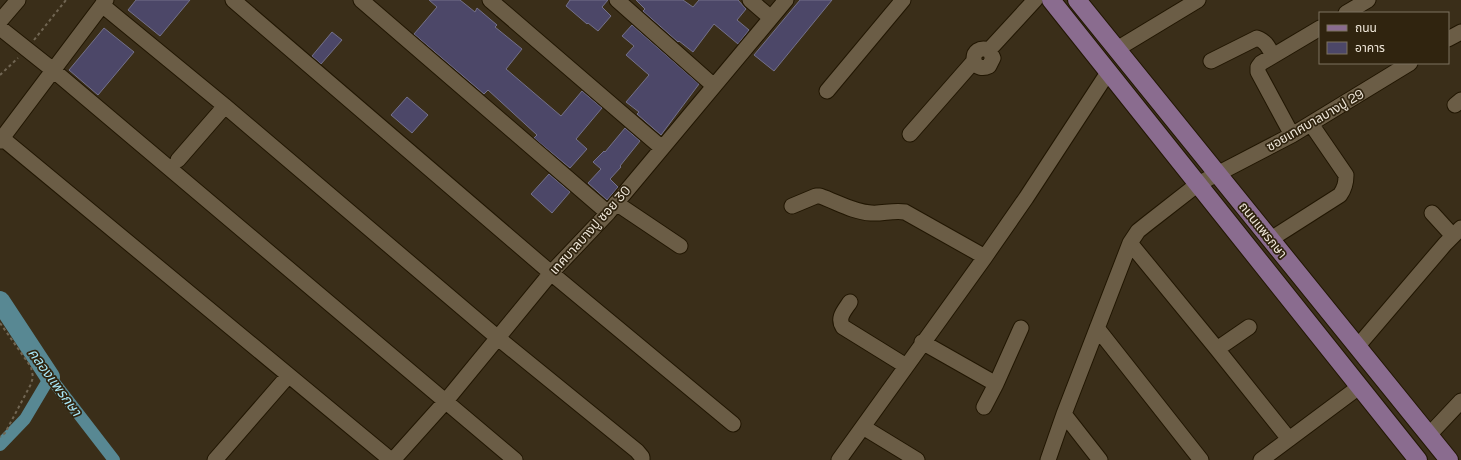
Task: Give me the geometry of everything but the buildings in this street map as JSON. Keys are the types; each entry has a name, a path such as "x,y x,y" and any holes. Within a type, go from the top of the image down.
{"main road":[{"name":"ถนนแพรกษา","path":"1051,0 1418,460"},
{"name":"ถนนแพรกษา","path":"1077,0 1449,460"}],"street":[{"path":"0,21 18,0"},
{"path":"232,0 551,273 733,424"},
{"path":"361,0 612,208 680,246"},
{"path":"490,0 662,148"},
{"path":"617,0 714,86"},
{"path":"750,0 771,18"},
{"name":"เทศบาลบางปู ซอย 30","path":"392,460 445,402 551,273 612,208 786,0"},
{"path":"827,91 903,0"},
{"path":"910,134 974,61 975,54 979,50 989,50 1035,0"},
{"path":"1118,49 1198,0"},
{"path":"1348,12 1368,0"},
{"path":"392,460 1,139 104,3 498,338 637,451 642,457 642,460"},
{"path":"0,28 53,70 515,460"},
{"path":"1292,135 1258,72 1258,67 1261,63 1319,29"},
{"path":"1211,62 1258,38 1262,39 1266,43 1273,56"},
{"name":"ซอยเทศบาลบางปู 29","path":"1048,460 1064,414 1130,243 1138,232 1198,184 1292,135 1408,64"},
{"path":"839,460 1026,198 1109,71"},
{"path":"178,160 225,106"},
{"path":"1271,239 1340,195 1344,189 1346,175 1311,124"},
{"path":"792,206 816,196 820,196 860,211 870,213 896,211 904,212 985,257"},
{"path":"1357,347 1457,232 1432,213"},
{"path":"1130,243 1217,348 1289,439"},
{"path":"850,302 840,318 840,322 843,327 906,366"},
{"path":"1217,348 1249,327"},
{"path":"984,407 1021,328"},
{"path":"1098,328 1201,460"},
{"path":"922,342 996,384"},
{"path":"215,460 288,376"},
{"path":"1262,460 1359,387"},
{"path":"1429,435 1461,401"},
{"path":"1064,414 1100,460"},
{"path":"863,427 917,460"}],"path":[{"path":"0,75 27,49 66,0"},
{"path":"0,323 31,368 33,377 31,384 5,433 0,437"}],"waterway":[{"name":"คลองแพรกษา","path":"0,301 50,377"},
{"name":"คลองแพรกษา","path":"0,445 25,419 50,377 114,460"}]}
